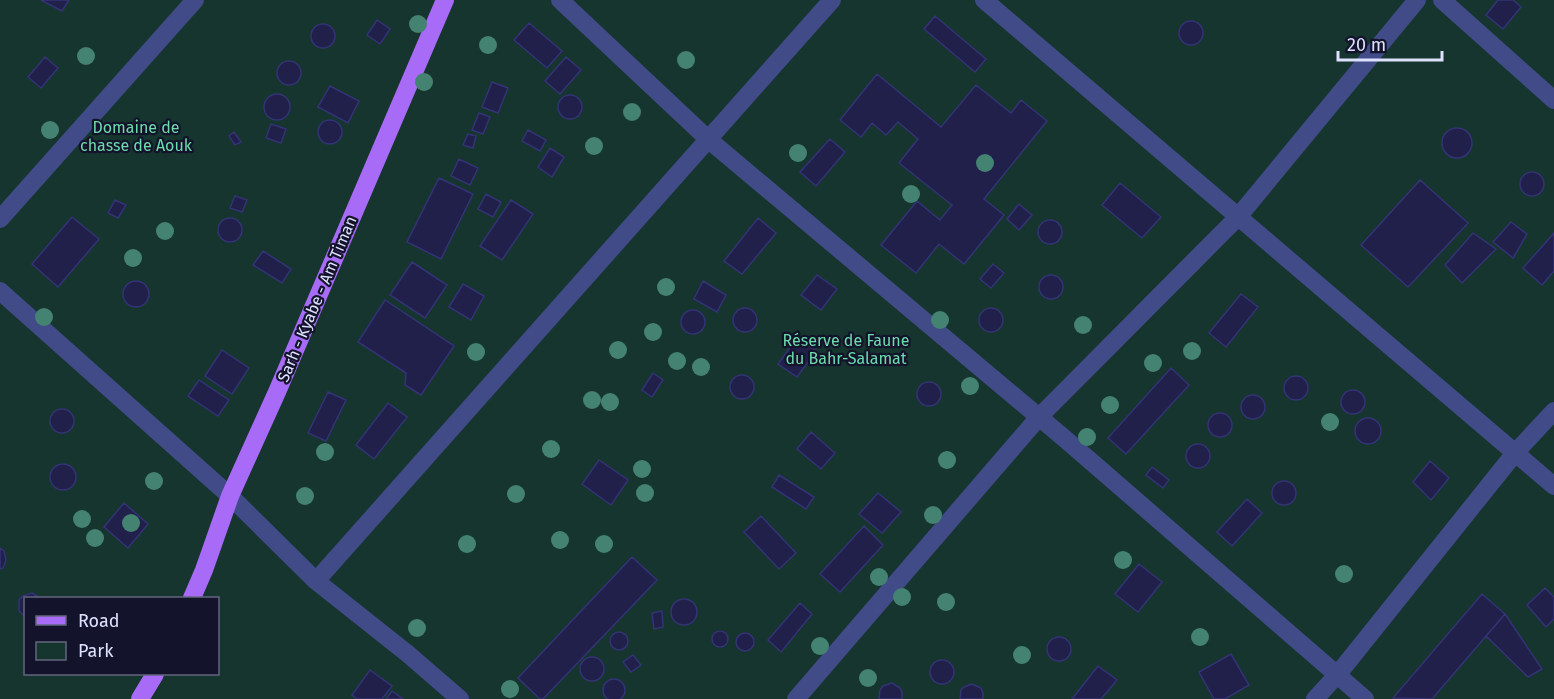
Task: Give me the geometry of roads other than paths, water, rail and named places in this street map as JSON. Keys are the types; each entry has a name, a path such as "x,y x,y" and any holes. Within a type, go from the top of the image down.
{"main road":[{"name":"Sarh - Kyabe - Am Timan","path":"192,597 230,496 445,0"},
{"path":"140,699 154,675"}],"street":[{"path":"0,219 195,0"},
{"path":"560,0 709,140 1039,417 1365,699"},
{"path":"316,581 832,0"},
{"path":"984,0 1554,486"},
{"path":"796,699 1039,417 1238,217 1417,0"},
{"path":"1442,0 1554,100"},
{"path":"0,291 230,496 316,581 408,654 460,699"},
{"path":"1316,699 1515,453 1554,411"}],"park label":[{"name":"Domaine de chasse de Aouk","path":"136,136"},
{"name":"Réserve de Faune du Bahr-Salamat","path":"846,349"}]}
